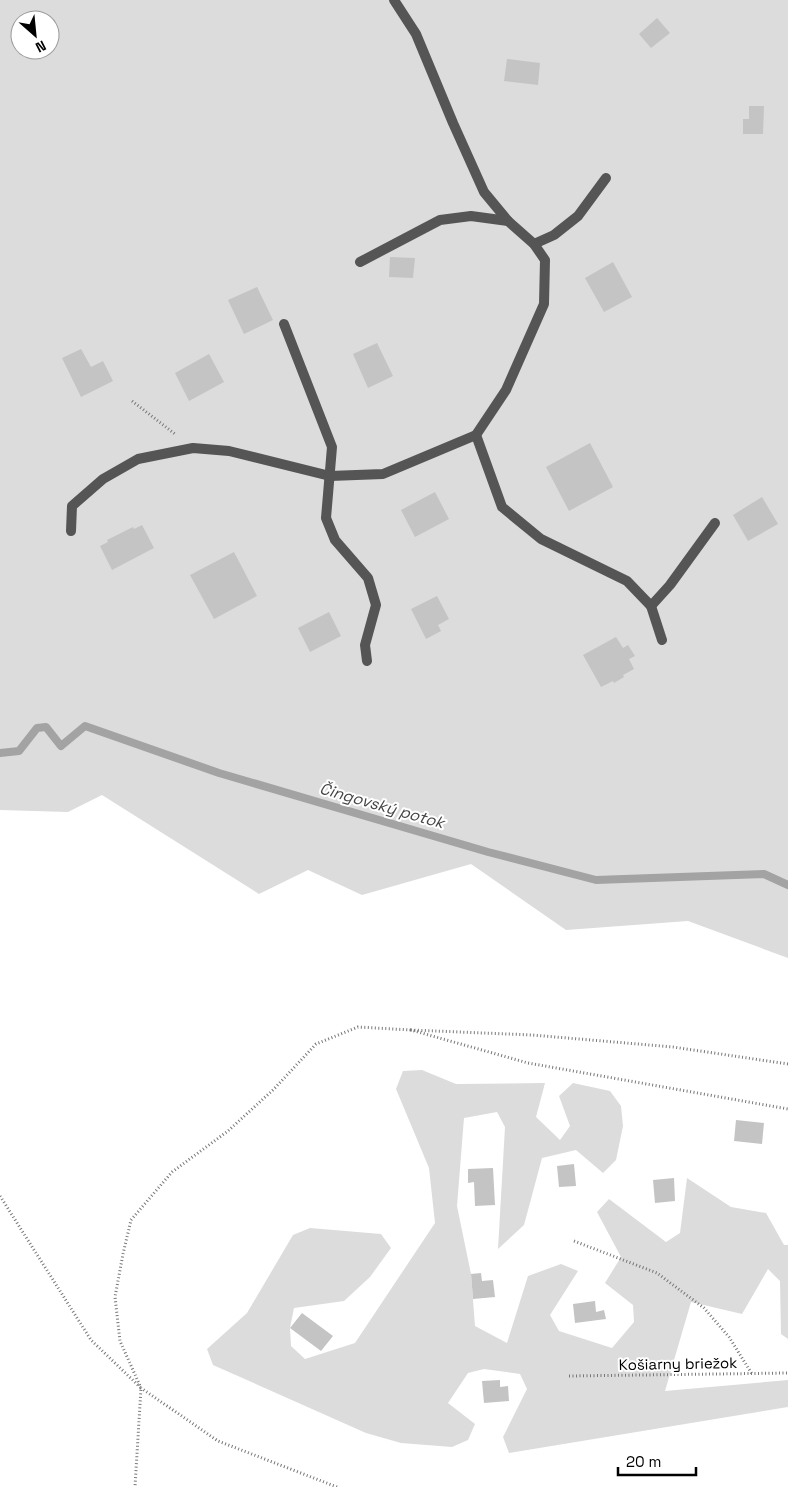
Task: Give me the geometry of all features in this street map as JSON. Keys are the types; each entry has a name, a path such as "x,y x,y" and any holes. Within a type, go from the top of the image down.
{"lane":[{"path":"70,531 72,506 103,478 138,459 193,448 228,451 330,476 383,474 476,435 506,390 544,304 545,260 534,244 508,220 484,192 416,34 394,0"},
{"path":"534,244 554,235 578,216 606,178"},
{"path":"360,262 440,220 471,216 508,220"},
{"path":"284,324 332,447 326,518 335,540 368,578 376,605 365,645 367,661"},
{"path":"476,435 502,507 541,539 627,581 651,606 662,640"},
{"path":"651,606 670,585 715,523"}],"path":[{"path":"132,401 193,448"},
{"path":"135,1487 141,1388 120,1342 115,1297 131,1220 172,1172 234,1125 274,1089 316,1044 358,1027 532,1035 654,1046 788,1064"},
{"path":"411,1030 528,1063 788,1109"},
{"path":"0,1196 91,1340 141,1388 218,1441 337,1487"},
{"path":"574,1241 657,1273 704,1308 729,1337 752,1374"},
{"name":"Košiarny briežok","path":"569,1376 788,1373"}],"shaded area":[{"path":"0,0 788,0 788,958 688,921 566,930 471,864 362,895 308,870 259,894 102,795 68,812 0,810"},
{"path":"422,1070 456,1084 545,1083 536,1117 560,1140 570,1126 559,1096 573,1083 610,1091 621,1106 623,1126 616,1160 603,1173 576,1150 542,1158 524,1225 498,1249 505,1127 497,1112 464,1118 457,1206 471,1274 475,1326 507,1343 528,1276 561,1264 578,1271 550,1315 559,1331 612,1348 634,1322 633,1305 605,1283 621,1257 597,1212 609,1199 666,1242 680,1233 687,1178 731,1207 766,1213 784,1245 788,1245 788,1339 781,1334 780,1281 768,1269 742,1314 691,1302 665,1391 788,1380 788,1407 509,1453 503,1437 527,1389 520,1374 484,1369 468,1373 448,1403 475,1424 468,1440 452,1447 401,1443 366,1433 213,1365 207,1349 247,1313 293,1235 310,1228 381,1234 391,1248 370,1277 344,1301 294,1308 290,1328 291,1346 305,1359 355,1343 435,1223 429,1168 396,1089 403,1071"}],"building":[{"path":"657,18 670,33 651,48 639,34"},
{"path":"507,59 540,63 538,85 504,81"},
{"path":"749,106 764,106 763,134 743,134 743,119 749,119"},
{"path":"390,257 415,258 413,278 389,277"},
{"path":"613,262 632,297 604,312 585,278"},
{"path":"257,287 273,320 244,334 228,300"},
{"path":"377,343 393,376 368,388 353,354"},
{"path":"81,349 91,367 103,361 113,381 81,397 62,358"},
{"path":"209,354 224,382 189,401 175,373"},
{"path":"590,443 613,487 569,511 546,467"},
{"path":"435,492 449,519 415,537 401,510"},
{"path":"762,497 778,524 748,541 733,515"},
{"path":"142,525 154,548 112,570 100,546 108,542 107,540 133,527 134,529"},
{"path":"234,552 257,596 214,619 190,575"},
{"path":"437,596 449,619 438,625 441,631 426,639 411,609"},
{"path":"329,612 341,636 310,652 298,628"},
{"path":"616,637 623,648 628,645 635,656 629,659 634,669 614,683 613,681 601,687 583,655"},
{"path":"736,1120 764,1123 762,1144 734,1141"},
{"path":"574,1164 576,1186 559,1187 557,1166"},
{"path":"493,1168 495,1205 475,1206 474,1182 468,1183 468,1169"},
{"path":"674,1178 675,1201 655,1203 653,1180"},
{"path":"481,1273 482,1281 493,1280 495,1297 473,1299 471,1274"},
{"path":"595,1301 596,1312 604,1310 606,1319 575,1323 573,1304"},
{"path":"302,1313 333,1336 321,1351 290,1328"},
{"path":"500,1380 500,1387 508,1386 509,1401 484,1403 482,1381"}],"waterway":[{"name":"Čingovský potok","path":"0,753 19,751 37,728 46,727 61,746 85,726 219,773 488,852 596,880 764,874 788,885"}]}
